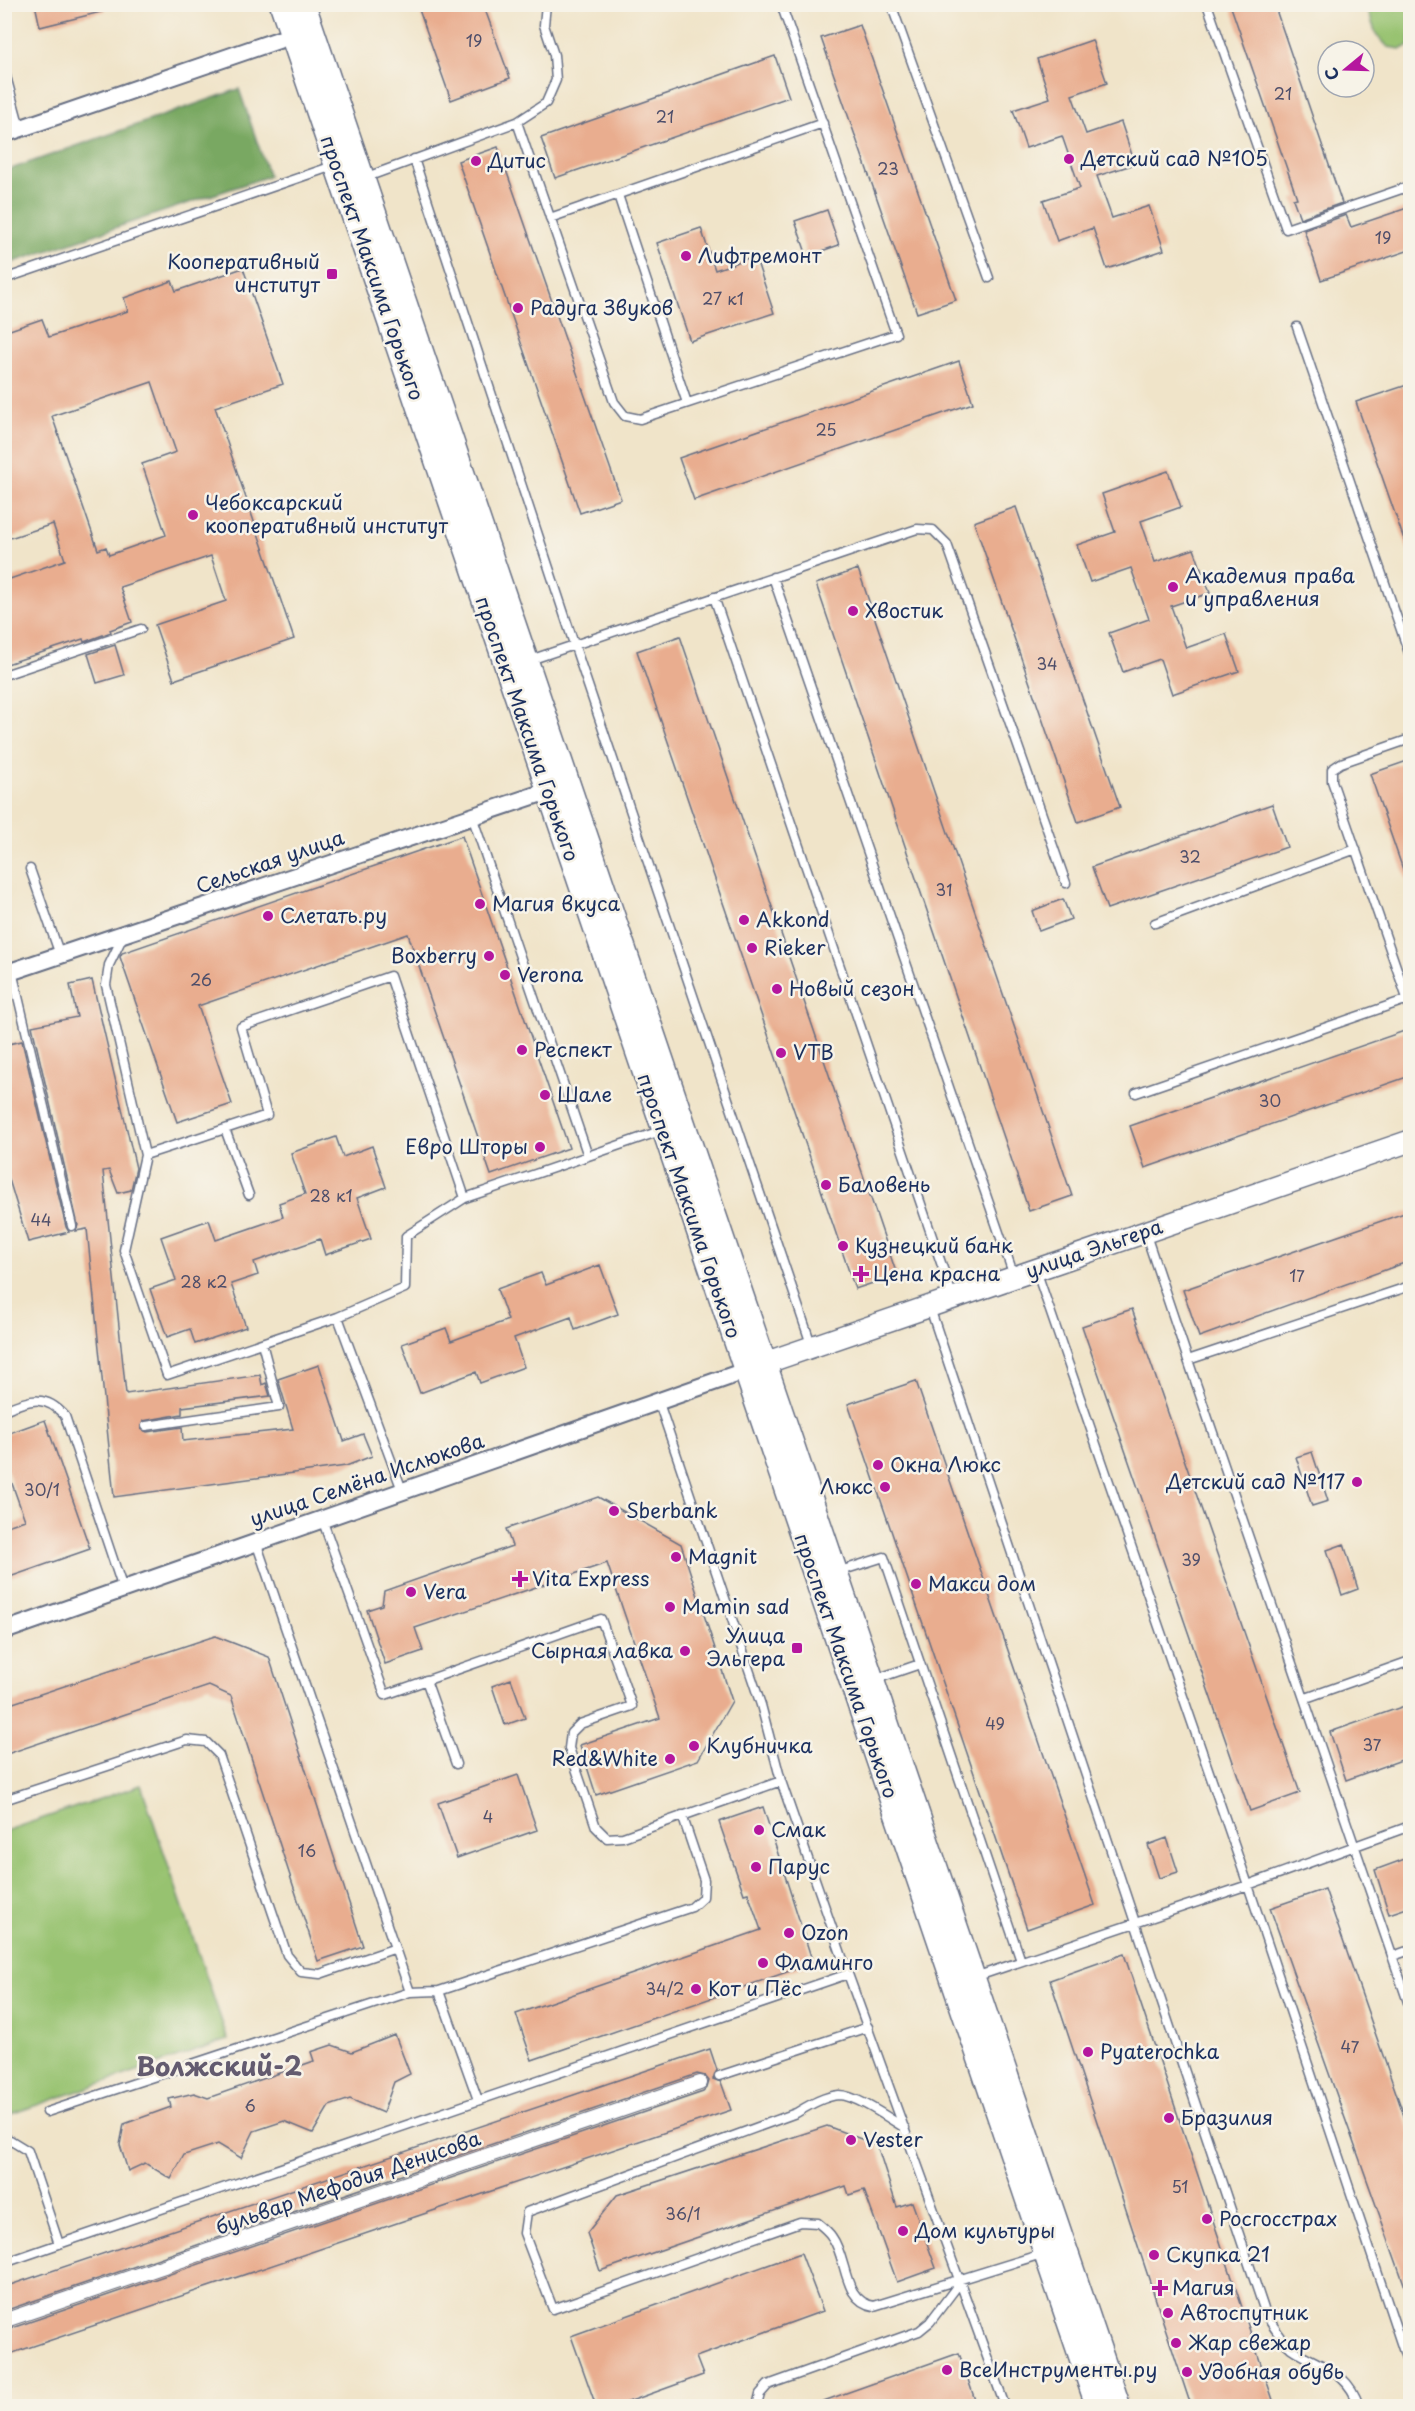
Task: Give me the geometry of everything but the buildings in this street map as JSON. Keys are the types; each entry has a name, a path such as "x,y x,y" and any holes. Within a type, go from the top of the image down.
{"main road":[{"name":"проспект Максима Горького","path":"282,4 337,165 516,665"},
{"name":"проспект Максима Горького","path":"303,4 362,178 516,665 557,787 963,1981 1118,2406"},
{"name":"проспект Максима Горького","path":"557,787 663,1130 834,1573 871,1681 1046,2253 1098,2406"}],"street":[{"path":"12,131 293,35"},
{"name":"Сельская улица","path":"8,973 557,787"},
{"name":"улица Эльгера","path":"754,1367 1410,1141"},
{"name":"улица Семёна Ислюкова","path":"4,1631 754,1367"},
{"name":"бульвар Мефодия Денисова","path":"9,2319 700,2083"}],"lane":[{"path":"362,178 518,122 546,103 556,80 554,56 544,25 546,4"},
{"path":"518,122 615,402 625,416 640,419 896,334 781,4"},
{"path":"891,4 989,278"},
{"path":"1207,4 1286,229 1410,186"},
{"path":"4,69 12,131"},
{"path":"550,218 823,123"},
{"path":"414,159 574,644 812,1347"},
{"path":"4,279 337,165"},
{"path":"618,195 687,403"},
{"path":"1297,327 1410,656"},
{"path":"516,665 916,529 933,530 947,544 1066,883"},
{"path":"773,577 1015,1277"},
{"path":"714,597 953,1298"},
{"path":"4,675 141,629"},
{"path":"1136,1094 1409,1003 1332,781 1332,769 1341,763 1410,739"},
{"path":"472,816 588,1156"},
{"path":"1155,923 1356,849"},
{"path":"30,869 60,955"},
{"path":"124,933 109,965 106,985 145,1155 124,1250 167,1375 338,1317 405,1288 406,1236 465,1198 663,1130"},
{"path":"8,973 72,1226"},
{"path":"145,1155 267,1115 241,1027 390,976 465,1198"},
{"path":"225,1129 249,1195"},
{"path":"1144,1232 1306,1698 1410,2008"},
{"path":"1036,1269 1248,1885 1410,2370"},
{"path":"1188,1360 1410,1286"},
{"path":"929,1306 1266,2314 1290,2346 1339,2375 1353,2390 1359,2406"},
{"path":"338,1317 402,1490"},
{"path":"147,1426 279,1407 262,1343"},
{"path":"658,1400 761,1706 781,1781 848,1974 962,2281 1005,2406"},
{"path":"4,1410 26,1402 42,1401 54,1403 65,1416 123,1589"},
{"path":"322,1519 385,1695 601,1619 632,1706 580,1724 571,1733 569,1748 596,1827 607,1838 623,1836 781,1781"},
{"path":"256,1542 393,1949 410,1992"},
{"path":"834,1573 884,1557 1021,1961"},
{"path":"1306,1698 1410,1660"},
{"path":"871,1681 920,1664"},
{"path":"426,1680 456,1764"},
{"path":"4,1800 188,1740 206,1742 219,1755 287,1955 301,1972 320,1974 393,1949"},
{"path":"47,2112 410,1992 439,1991 692,1907 703,1897 704,1880 682,1815"},
{"path":"963,1981 1248,1885 1410,1826"},
{"path":"1393,1956 1410,1950"},
{"path":"4,2263 848,1974"},
{"path":"439,1991 478,2100"},
{"path":"719,2076 868,2027"},
{"path":"905,2128 851,2097 838,2095 815,2103 796,2114 527,2212 524,2233 552,2309 800,2222 818,2223 833,2237 854,2295 862,2304 874,2306 962,2281 1046,2253"},
{"path":"4,2141 10,2140 27,2151 58,2244"},
{"path":"757,2406 760,2394 768,2385 919,2331 930,2322 962,2281"}],"green space":[{"path":"1366,5 1410,5 1410,46 1401,49 1388,47 1376,34"},
{"path":"239,89 269,176 5,265 5,171"},
{"path":"141,1785 228,2040 5,2116 5,1831"}],"place":[{"name":"Детский сад №105","path":"1069,159"},
{"name":"Дитис","path":"476,161"},
{"name":"Лифтремонт","path":"686,256"},
{"name":"Кооперативный институт","path":"332,274"},
{"name":"Радуга Звуков","path":"518,308"},
{"name":"Чебоксарский кооперативный институт","path":"193,515"},
{"name":"Академия права и управления","path":"1173,587"},
{"name":"Хвостик","path":"853,611"},
{"name":"Магия вкуса","path":"480,904"},
{"name":"Слетать.ру","path":"268,916"},
{"name":"Akkond","path":"744,920"},
{"name":"Rieker","path":"752,948"},
{"name":"Boxberry","path":"489,956"},
{"name":"Verona","path":"505,975"},
{"name":"Новый сезон","path":"777,989"},
{"name":"Респект","path":"522,1050"},
{"name":"VTB","path":"781,1053"},
{"name":"Шале","path":"545,1095"},
{"name":"Евро Шторы","path":"540,1147"},
{"name":"Баловень","path":"826,1185"},
{"name":"Кузнецкий банк","path":"843,1246"},
{"name":"Цена красна","path":"861,1274"},
{"name":"Окна Люкс","path":"878,1465"},
{"name":"Детский сад №117","path":"1357,1482"},
{"name":"Люкс","path":"885,1487"},
{"name":"Sberbank","path":"614,1511"},
{"name":"Magnit","path":"676,1557"},
{"name":"Vita Express","path":"520,1579"},
{"name":"Макси дом","path":"916,1584"},
{"name":"Vera","path":"411,1592"},
{"name":"Mamin sad","path":"670,1607"},
{"name":"Улица Эльгера","path":"797,1648"},
{"name":"Сырная лавка","path":"685,1651"},
{"name":"Клубничка","path":"694,1746"},
{"name":"Red&White","path":"670,1759"},
{"name":"Смак","path":"759,1830"},
{"name":"Парус","path":"756,1867"},
{"name":"Ozon","path":"789,1933"},
{"name":"Фламинго","path":"763,1963"},
{"name":"Кот и Пёс","path":"696,1989"},
{"name":"Pyaterochka","path":"1088,2052"},
{"name":"Бразилия","path":"1169,2118"},
{"name":"Vester","path":"851,2140"},
{"name":"Росгосстрах","path":"1207,2219"},
{"name":"Дом культуры","path":"903,2231"},
{"name":"Скупка 21","path":"1154,2255"},
{"name":"Магия","path":"1160,2288"},
{"name":"Автоспутник","path":"1168,2313"},
{"name":"Жар свежар","path":"1176,2343"},
{"name":"ВсеИнструменты.ру","path":"947,2370"},
{"name":"Удобная обувь","path":"1187,2372"}],"district":[{"name":"Волжский-2","path":"219,2067"}]}
